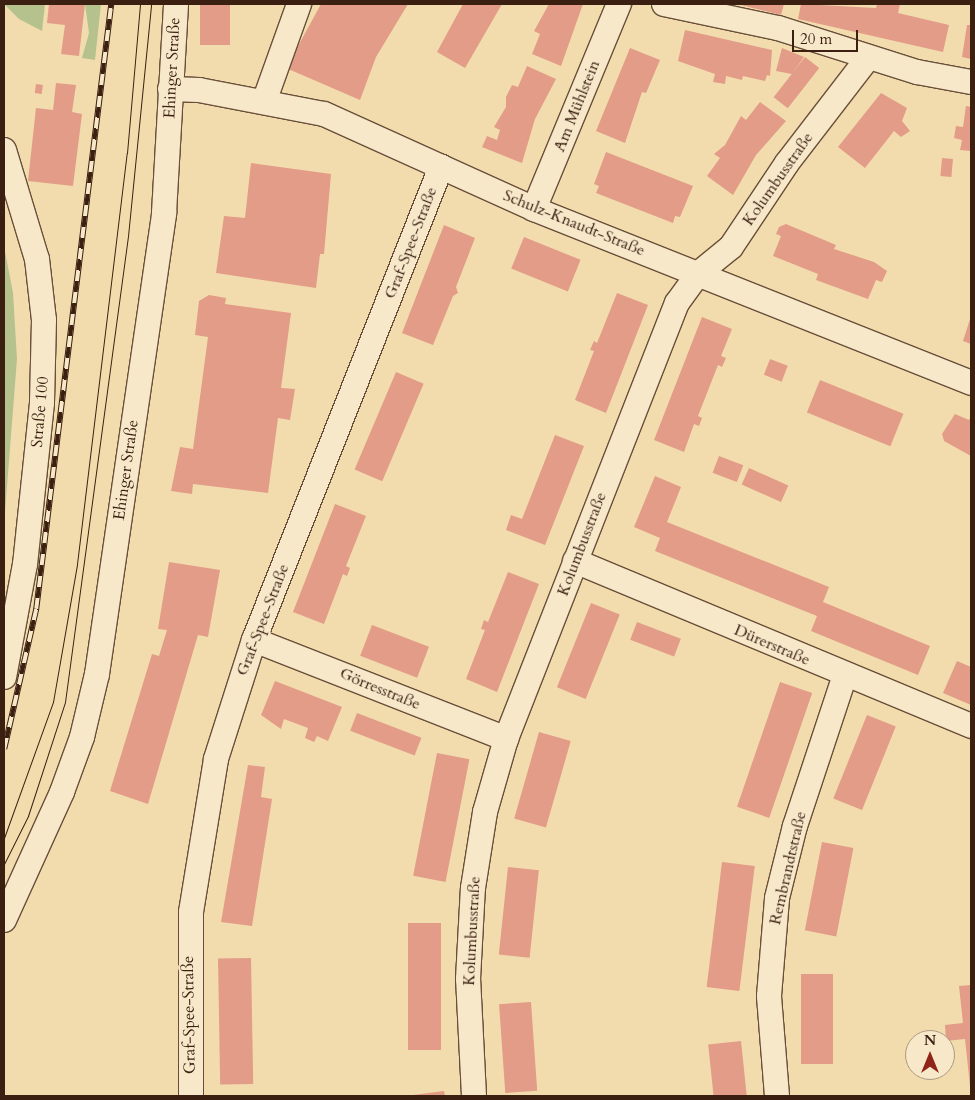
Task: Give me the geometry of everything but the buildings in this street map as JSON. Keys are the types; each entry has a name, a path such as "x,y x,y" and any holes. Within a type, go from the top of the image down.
{"street":[{"name":"Ehinger Straße","path":"4,920 62,792 82,737 97,674 156,278 169,157 170,89 176,4"},
{"path":"264,102 299,4"},
{"name":"Am Mühlstein","path":"534,209 619,4"},
{"path":"664,4 778,28 868,58 971,82"},
{"name":"Kolumbusstraße","path":"474,1096 468,979 473,888 485,812 506,739 677,303 699,273 730,247 787,163 868,58"},
{"name":"Schulz-Knaudt-Straße","path":"170,89 264,102 324,114 534,209 699,273 971,383"},
{"name":"Straße 100","path":"4,150 37,259 44,329 42,404 25,564 4,677"},
{"name":"Graf-Spee-Straße","path":"191,1096 188,949 200,844 216,759 254,640 441,167"},
{"name":"Dürerstraße","path":"575,561 845,676 971,726"},
{"name":"Görresstraße","path":"254,640 506,739"},
{"name":"Rembrandtstraße","path":"777,1096 769,996 777,898 795,826 845,676"}],"green space":[{"path":"4,4 45,4 42,31 19,19"},
{"path":"85,4 101,4 95,60 82,58 89,33"},
{"path":"4,246 13,293 17,359 4,525"}],"tram line":[{"path":"4,838 53,702 77,564 127,153 140,4"},
{"path":"4,864 28,816 65,702 128,236 151,4"}],"railway":[{"path":"4,749 36,609 111,4"}]}
